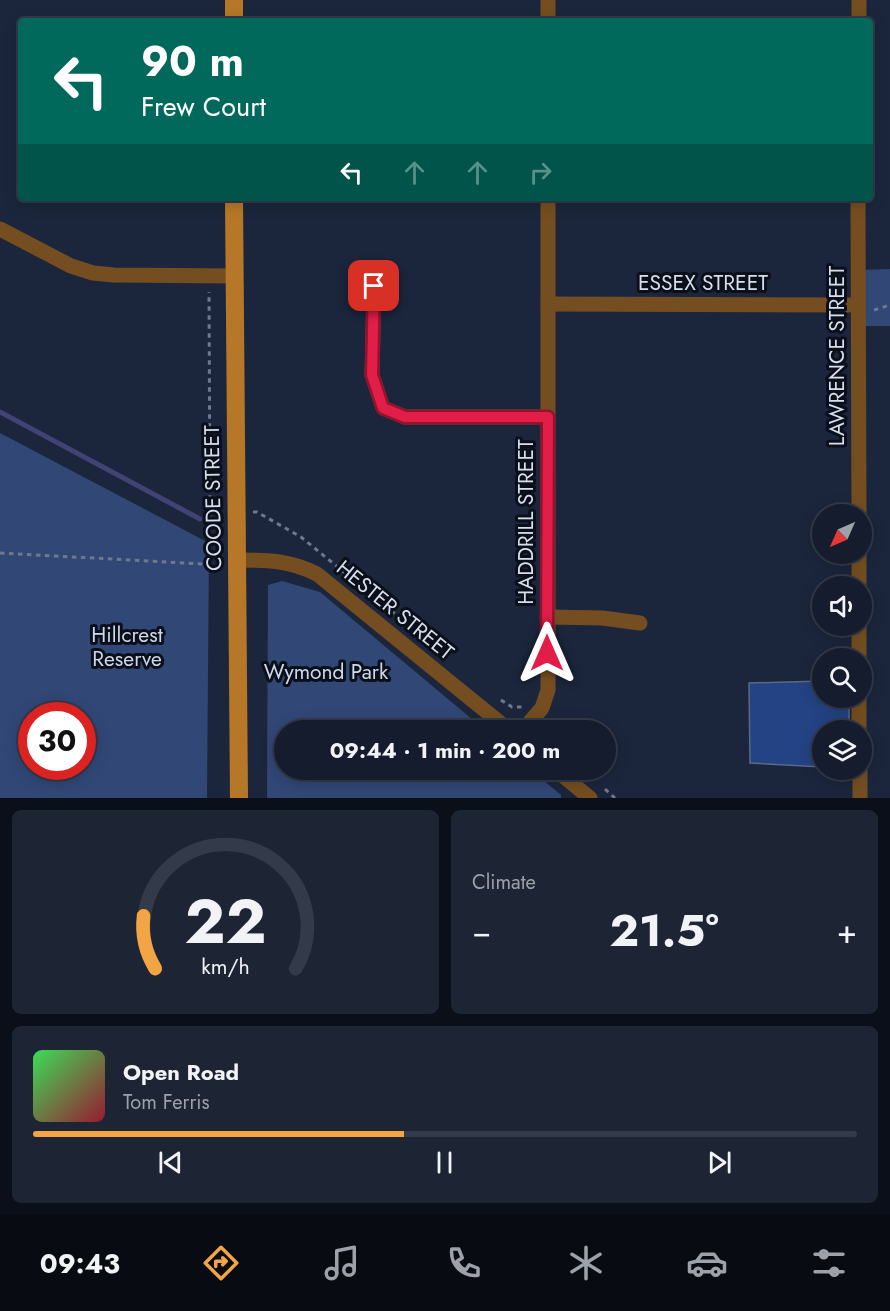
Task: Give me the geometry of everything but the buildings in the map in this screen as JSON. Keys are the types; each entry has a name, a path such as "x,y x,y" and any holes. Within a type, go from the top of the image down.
{"main road":[{"path":"234,0 234,18"},
{"name":"COODE STREET","path":"234,201 238,798"}],"street":[{"path":"548,0 548,18"},
{"path":"859,0 859,18"},
{"name":"HADDRILL STREET","path":"531,720 542,708 548,690 548,201"},
{"name":"LAWRENCE STREET","path":"858,201 859,504"},
{"path":"0,229 71,266 93,273 234,276"},
{"path":"374,286 372,375 383,408 405,417 548,417"},
{"name":"ESSEX STREET","path":"548,304 858,305"},
{"name":"HESTER STREET","path":"237,560 269,560 297,564 317,574 497,720"},
{"path":"547,617 602,618 640,623"},
{"path":"566,780 583,796"},
{"path":"860,780 860,798"}],"path":[{"path":"0,553 203,564 207,562 210,512 209,304"},
{"path":"257,512 301,537 401,618"},
{"path":"497,697 512,707 521,707 534,717"}],"green space":[{"path":"890,269 890,326 858,326 858,270"},
{"name":"Hillcrest Reserve","path":"0,433 209,543 207,798 0,798"},
{"name":"Wymond Park","path":"282,581 320,592 473,720 274,720 274,780 543,780 561,795 561,798 267,798 268,585"}],"waterway":[{"path":"0,412 200,519"}],"route":[{"path":"374,286 372,375 383,408 405,417 548,417 547,653"}]}
